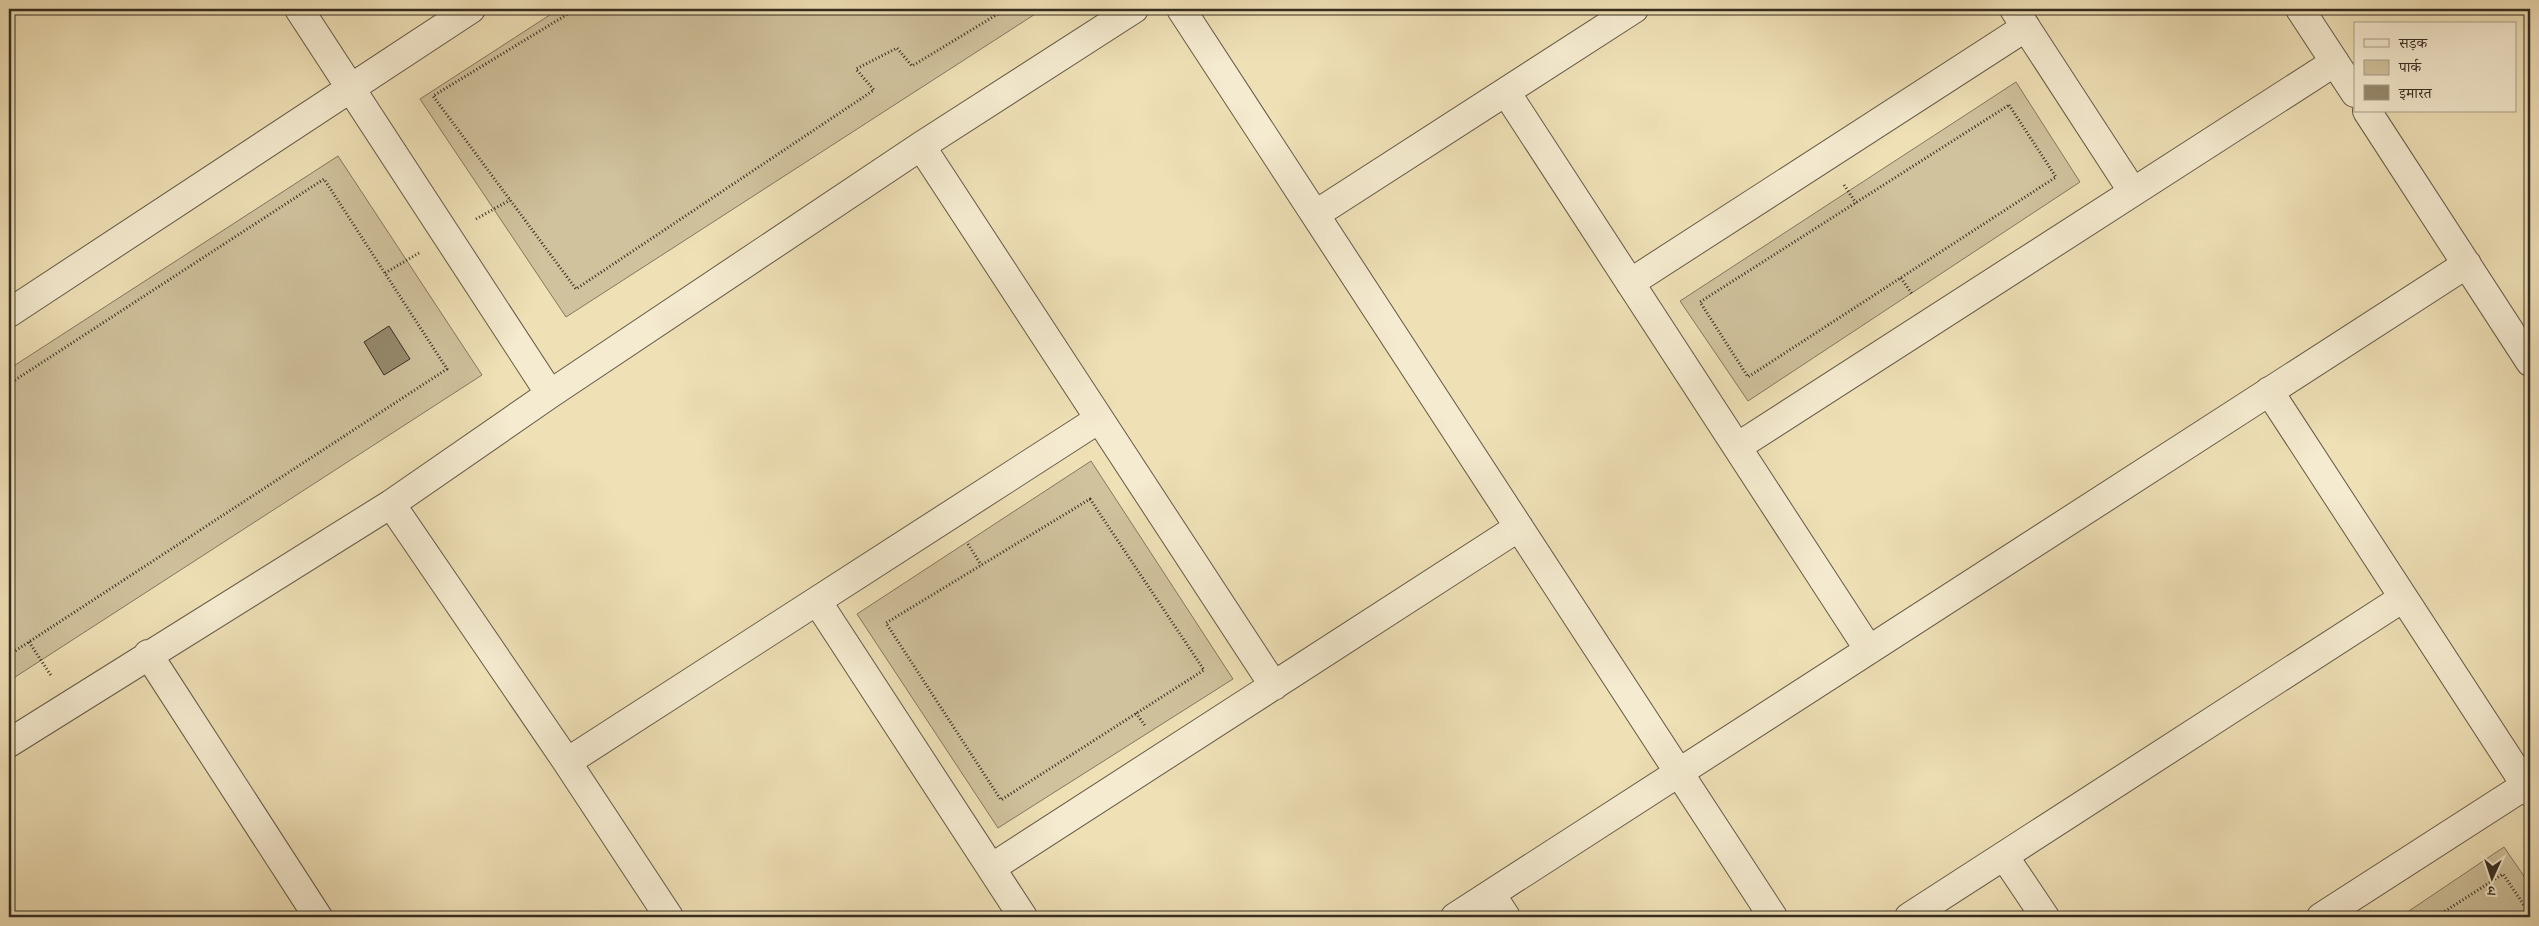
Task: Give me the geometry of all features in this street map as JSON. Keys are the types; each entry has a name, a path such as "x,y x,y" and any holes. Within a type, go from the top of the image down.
{"street":[{"path":"299,9 550,394"},
{"path":"9,313 471,9"},
{"path":"9,743 148,654 391,504 550,394 921,146 1134,9"},
{"path":"1181,9 1774,917"},
{"path":"1316,214 1634,9"},
{"path":"2300,9 2354,92"},
{"path":"1630,283 2020,18 2133,192"},
{"path":"1737,447 2335,62"},
{"path":"1506,92 1869,650"},
{"path":"2368,112 2530,362"},
{"path":"921,146 1274,686"},
{"path":"1455,917 2467,264"},
{"path":"2269,392 2528,788 2321,917"},
{"path":"567,762 1099,419"},
{"path":"391,504 567,762 669,917"},
{"path":"991,868 1519,527"},
{"path":"1909,917 2404,598"},
{"path":"817,601 1023,917"},
{"path":"148,654 318,917"},
{"path":"2004,856 2044,917"},
{"path":"1491,894 1506,917"}],"path":[{"path":"576,9 433,96 576,289 874,90 856,69 897,48 912,66 1006,9"},
{"path":"2009,105 2056,177 1748,377 1700,302 2009,105"},
{"path":"9,384 324,179 447,368 15,651 9,642"},
{"path":"1090,499 1204,670 1001,800 886,623 1090,499"},
{"path":"29,642 70,703"},
{"path":"2436,917 2503,874 2530,914"}],"green space":[{"path":"559,9 1043,9 566,317 420,99"},
{"path":"2016,82 2080,182 1748,401 1680,301"},
{"path":"338,156 482,375 9,681 9,369"},
{"path":"1091,461 1233,679 998,828 857,614"},
{"path":"2504,847 2530,885 2530,917 2400,917"}],"building":[{"path":"389,326 410,359 384,375 364,342"}]}
